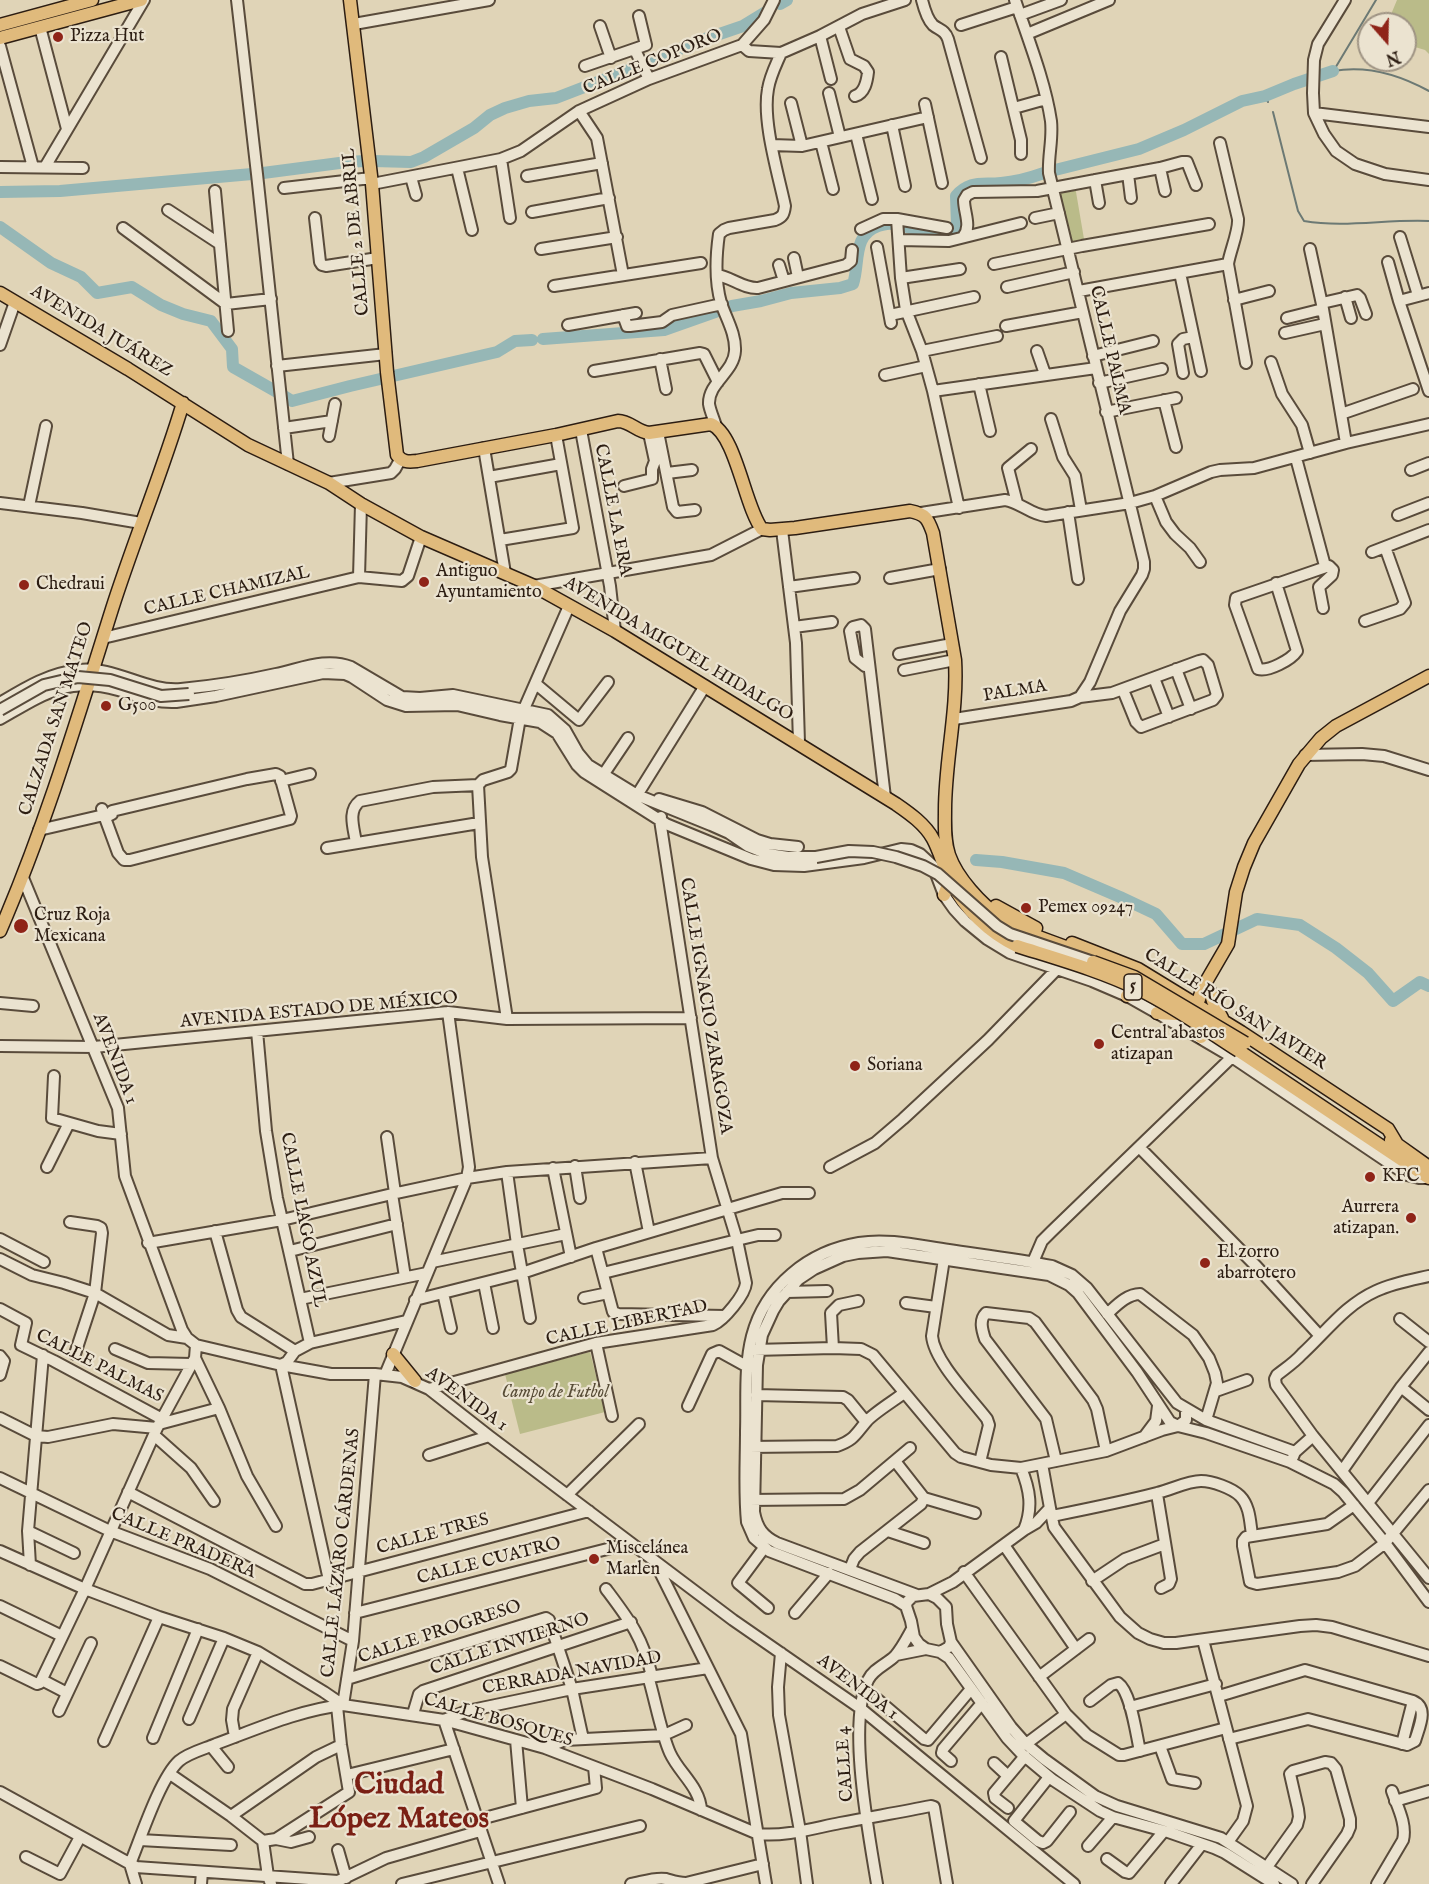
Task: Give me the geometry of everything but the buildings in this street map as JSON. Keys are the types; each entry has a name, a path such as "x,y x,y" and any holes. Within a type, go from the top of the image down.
{"main road":[{"path":"0,25 92,0"},
{"path":"0,38 142,0"},
{"name":"CALLE 2 DE ABRIL","path":"350,0 372,181 394,448 400,460"},
{"path":"353,23 356,12 355,0"},
{"name":"AVENIDA JUÁREZ","path":"0,293 185,409"},
{"name":"AVENIDA MIGUEL HIDALGO","path":"185,409 248,445 329,483 361,504 421,537 534,586 615,631 799,743 881,789 925,828 933,839 949,878 971,912 1013,949 1064,961 1139,990 1398,1143 1429,1167"},
{"name":"CALZADA SAN MATEO","path":"0,931 22,879 44,817 141,523 185,409"},
{"path":"400,460 417,461 623,421 639,431 654,433 706,424 716,426 724,436 744,482 753,514 762,529 782,530 910,511 921,513 929,521 933,533 955,660 954,719 946,773 945,836 950,856 960,876 1000,918 1083,955 1093,962"},
{"path":"1158,1013 1181,1013 1197,1004 1210,992 1232,951 1236,892 1254,843 1321,738 1336,726 1429,676"},
{"path":"1310,756 1342,732 1429,684"},
{"path":"925,828 935,830 939,828 945,816"},
{"path":"933,866 949,878 946,898"},
{"name":"CALLE RÍO SAN JAVIER","path":"976,894 1028,924 1138,969 1225,1021 1236,1047"},
{"path":"1201,1037 1194,1017 1197,1004 1203,987 1225,950 1234,927"},
{"path":"987,939 1002,937"},
{"name":"AVENIDA MIGUEL HIDALGO","path":"1093,962 1134,977 1429,1178"},
{"path":"1127,996 1140,992 1143,987 1144,981 1138,969"},
{"path":"1210,992 1216,1008 1225,1021"},
{"path":"393,1354 415,1382"}],"street":[{"path":"45,167 142,0"},
{"path":"237,0 288,464"},
{"path":"353,23 489,0"},
{"path":"742,45 764,20 774,0"},
{"name":"CALLE COPORO","path":"284,188 411,177 501,159 521,151 579,111 649,79 742,45 749,51 781,53 862,14 905,0"},
{"path":"922,0 928,19 944,31 948,39 981,158"},
{"path":"961,25 1018,7 1061,0"},
{"path":"1027,34 1109,0"},
{"path":"1345,0 1318,44 1314,65 1314,113 1324,134 1336,151 1355,164 1385,174 1429,180"},
{"name":"CALLE PALMA","path":"1018,7 1046,99 1051,122 1049,166 1053,188 1144,568 1120,611 1090,682 1080,697"},
{"path":"585,66 646,45 639,16"},
{"path":"600,26 611,58"},
{"path":"40,27 67,129"},
{"path":"839,27 850,59 864,66 868,72 864,90 855,96"},
{"path":"820,36 831,79"},
{"path":"0,46 33,167"},
{"path":"635,50 649,79"},
{"path":"716,426 709,404 711,393 732,365 735,353 735,342 722,304 717,274 719,234 724,230 775,220 781,218 784,213 785,206 772,145 767,107 767,91 781,53"},
{"path":"1001,57 1022,140 1021,154"},
{"path":"829,93 840,137"},
{"path":"1014,108 1046,99"},
{"path":"791,103 802,146"},
{"path":"925,104 942,183"},
{"path":"579,111 596,135 623,275"},
{"path":"1314,113 1429,127"},
{"path":"772,145 802,146 928,117"},
{"path":"892,125 905,186"},
{"path":"856,134 872,199"},
{"path":"821,142 833,189"},
{"path":"1220,143 1239,224 1228,264 1246,363"},
{"path":"501,159 510,218"},
{"path":"963,237 968,225 964,200 973,192 1028,192 1182,162 1187,162 1196,185"},
{"path":"527,176 603,163"},
{"path":"0,167 83,168"},
{"path":"457,168 471,230"},
{"path":"1160,168 1165,191"},
{"path":"1128,174 1131,198"},
{"path":"411,177 416,195"},
{"path":"1095,180 1099,203"},
{"path":"215,191 228,331"},
{"path":"532,212 609,198"},
{"path":"168,210 220,244"},
{"path":"1035,218 1059,213"},
{"path":"315,218 322,265 378,258"},
{"path":"861,229 883,219 897,219 947,228"},
{"path":"897,219 901,278 906,310 922,351 933,391 959,508"},
{"path":"899,240 949,241 1021,223"},
{"path":"994,264 1209,224"},
{"path":"123,228 226,304 271,299"},
{"path":"541,249 616,237"},
{"path":"1399,301 1423,294 1400,237"},
{"path":"877,248 890,319 906,310 974,297"},
{"path":"1310,249 1346,443"},
{"path":"717,274 728,276 755,289 849,264 852,259 852,250"},
{"path":"794,258 798,277"},
{"path":"1388,262 1429,391"},
{"path":"554,286 701,263"},
{"path":"1079,291 1228,264"},
{"path":"779,265 783,282"},
{"path":"901,278 960,269"},
{"path":"1007,287 1074,272"},
{"path":"1180,273 1200,371"},
{"path":"1234,300 1269,291"},
{"path":"1287,318 1354,295 1359,296 1366,314"},
{"path":"1345,297 1351,318"},
{"path":"0,345 15,302"},
{"path":"568,325 625,321 662,322 672,315 722,304"},
{"path":"1006,326 1083,312"},
{"path":"625,321 636,313"},
{"path":"1285,333 1325,324"},
{"path":"922,351 997,336"},
{"path":"1183,373 1178,344 1183,339 1193,337"},
{"path":"1093,356 1153,341"},
{"path":"1037,351 1045,374"},
{"path":"594,371 700,353 704,354 718,382"},
{"path":"277,366 386,354"},
{"path":"660,359 666,389"},
{"path":"1271,362 1282,394 1302,425 1310,453"},
{"path":"885,375 926,366"},
{"path":"933,391 1096,368"},
{"path":"1099,383 1162,369"},
{"path":"979,384 990,431"},
{"path":"1341,414 1413,389"},
{"path":"1106,412 1176,398"},
{"path":"1164,400 1176,447"},
{"path":"329,436 335,404"},
{"path":"1051,419 1063,457 1075,476 1081,510"},
{"path":"284,428 332,421"},
{"path":"921,513 1005,500 1017,503 1040,516 1130,503 1155,496 1211,472 1254,468 1346,443 1429,424"},
{"path":"29,506 46,426"},
{"name":"CALLE LA ERA","path":"580,430 610,586 615,631"},
{"path":"654,433 673,507 676,511 695,510"},
{"path":"624,486 652,479 655,461 654,433"},
{"path":"500,540 573,528 556,435"},
{"path":"484,448 505,573"},
{"path":"1017,503 1008,468 1031,449"},
{"path":"1296,458 1324,564"},
{"path":"329,483 391,473 400,460"},
{"path":"1412,470 1429,463"},
{"path":"489,477 561,464"},
{"path":"666,473 692,470"},
{"path":"1155,496 1166,522 1200,562"},
{"path":"0,503 141,523"},
{"path":"359,577 361,504"},
{"path":"1398,515 1429,504"},
{"path":"1068,512 1078,579"},
{"path":"534,586 711,555 762,529"},
{"path":"782,530 794,627 799,743"},
{"path":"1372,552 1429,530"},
{"name":"CALLE CHAMIZAL","path":"103,638 359,577 406,579 421,537"},
{"path":"1365,621 1400,609 1405,603 1385,547"},
{"path":"1276,583 1297,651 1293,656 1262,671 1256,666 1235,602 1239,596 1324,564 1330,566 1333,573 1319,587 1323,608"},
{"path":"890,578 940,569"},
{"path":"789,587 854,578"},
{"path":"356,843 352,812 360,801 433,787 478,785 483,780 511,769 521,713 536,684 569,606"},
{"path":"794,627 832,622"},
{"path":"899,654 952,644"},
{"path":"904,670 955,660"},
{"name":"PALMA","path":"954,719 1102,695 1123,690 1199,661 1206,662 1217,695 1213,700 1191,709"},
{"path":"0,710 44,685 78,677 110,680 161,696 202,693 333,662 351,667 402,697 420,699 453,695 521,713 557,732 577,765 636,796 664,807"},
{"path":"869,665 881,789"},
{"path":"1123,690 1138,725 1144,727 1191,709 1176,669"},
{"path":"73,671 78,678 74,685"},
{"path":"0,703 35,682 73,671 108,672 161,689 216,690"},
{"path":"103,686 101,680 108,672"},
{"path":"1154,678 1169,717"},
{"path":"536,684 579,720 608,682"},
{"path":"0,718 41,694 74,685 103,686 160,703 176,702 216,690"},
{"path":"636,796 705,687"},
{"path":"601,778 628,738"},
{"path":"1310,756 1362,754 1384,756 1429,770"},
{"path":"39,830 106,811 276,774 279,774 291,816 290,819 124,860 118,853 106,811"},
{"path":"281,781 310,774"},
{"path":"478,785 482,857 507,1019"},
{"path":"636,796 660,820 751,859 774,865 804,866 864,858 901,849 920,854 933,866 946,898 965,921 987,939 1127,996 1201,1037 1236,1047 1139,1147 1042,1241 1033,1262"},
{"path":"636,796 658,798 702,812 770,844 798,847"},
{"name":"CALLE IGNACIO ZARAGOZA","path":"664,807 660,820 712,1158 737,1240 746,1283 743,1294 725,1316"},
{"name":"AVENIDA MIGUEL HIDALGO","path":"664,807 711,825 748,846 768,854 788,857 816,856 849,851 896,856 938,874 997,926 1010,934 1093,962"},
{"path":"44,817 59,819 106,811"},
{"path":"327,848 479,822"},
{"name":"AVENIDA 1","path":"22,879 118,1108 124,1176 182,1330 192,1342 280,1365 331,1374 380,1374 402,1377 429,1389 733,1620 860,1708 1074,1884"},
{"path":"946,898 971,912"},
{"path":"830,1167 875,1143 903,1119 988,1040 1057,969"},
{"path":"0,1003 33,1006"},
{"name":"AVENIDA ESTADO DE MÉXICO","path":"0,1046 94,1047 448,1012 507,1019 691,1018"},
{"name":"CALLE LÁZARO CÁRDENAS","path":"276,1839 349,1792 341,1745 340,1706 353,1641 380,1374 393,1354 467,1178 469,1167 448,1012"},
{"name":"CALLE LAGO AZUL","path":"257,1031 266,1131 277,1198 310,1343"},
{"path":"54,1076 52,1118 98,1131 121,1134"},
{"path":"47,1167 69,1123"},
{"path":"387,1137 405,1277"},
{"path":"1139,1147 1257,1267 1320,1336"},
{"path":"148,1243 282,1220 467,1178 575,1166 712,1158"},
{"path":"635,1162 649,1232"},
{"path":"575,1166 580,1198"},
{"path":"553,1168 570,1257"},
{"path":"507,1172 530,1318"},
{"path":"415,1300 522,1275 596,1248 782,1193 809,1193"},
{"path":"70,1222 97,1226 101,1228 102,1233 95,1293 75,1354"},
{"path":"290,1251 397,1224"},
{"path":"215,1231 237,1310 241,1317 295,1352"},
{"path":"432,1262 566,1233"},
{"path":"603,1273 758,1235 775,1235"},
{"path":"0,1239 44,1262"},
{"path":"751,1447 756,1395 754,1350 756,1322 773,1293 796,1269 828,1252 845,1246 874,1241 1052,1266 1072,1275 1087,1288 1169,1395 1186,1410 1293,1457 1334,1484 1385,1543 1429,1602"},
{"path":"596,1248 613,1312 618,1314 725,1316"},
{"path":"917,1595 850,1569 825,1568 764,1548 754,1538 747,1522 750,1500 751,1447 748,1367 773,1311 787,1292 798,1280 828,1262 858,1253 887,1251 1049,1275 1078,1293 1137,1372 1170,1422 1293,1457"},
{"path":"0,1259 32,1275 95,1293 168,1335 192,1342 194,1361 219,1408 247,1476 276,1526"},
{"path":"944,1259 932,1336 939,1357 987,1419 989,1425 980,1462"},
{"path":"300,1299 427,1272"},
{"path":"1429,1276 1393,1284 1374,1292 1343,1312 1303,1354 1275,1379 1276,1385 1313,1436 1429,1578"},
{"path":"484,1283 493,1328"},
{"path":"787,1292 827,1291"},
{"path":"443,1293 451,1328"},
{"path":"584,1298 608,1293"},
{"path":"1107,1314 1134,1294 1140,1294 1193,1335 1209,1358 1215,1373 1215,1391 1206,1420"},
{"path":"833,1348 831,1313 839,1305 858,1302"},
{"path":"906,1303 936,1307"},
{"name":"CALLE PALMAS","path":"0,1310 26,1323 21,1346 43,1355 158,1426 214,1501"},
{"path":"1056,1461 1046,1419 985,1339 981,1328 983,1316 986,1313 1029,1318 1035,1322 1093,1400 1106,1451"},
{"name":"CALLE LIBERTAD","path":"429,1389 596,1343 713,1325 725,1316"},
{"path":"1401,1319 1429,1342"},
{"path":"329,1580 280,1365 310,1343 406,1322"},
{"path":"596,1343 612,1416"},
{"path":"754,1350 833,1348 868,1351 955,1453 980,1462 1021,1468 1106,1451 1178,1426 1186,1420 1186,1410"},
{"path":"115,1349 147,1363 194,1361"},
{"path":"688,1406 712,1354 719,1351 748,1367"},
{"path":"1342,1471 1401,1387 1429,1352"},
{"path":"30,1565 27,1546 43,1355"},
{"path":"0,1375 2,1359"},
{"path":"40,1682 85,1589 158,1426 194,1361"},
{"path":"1215,1391 1247,1380"},
{"path":"1401,1387 1429,1410"},
{"path":"751,1447 844,1444 858,1434 866,1422 904,1393"},
{"path":"756,1395 843,1397 866,1422"},
{"path":"1143,1438 1156,1421 1161,1396 1169,1395"},
{"path":"0,1418 36,1436 55,1437 113,1424 158,1426 219,1408"},
{"path":"567,1495 639,1424"},
{"path":"1368,1503 1424,1440 1429,1425"},
{"path":"429,1455 489,1436"},
{"path":"1293,1457 1313,1436"},
{"path":"750,1500 844,1499 860,1491 910,1448"},
{"path":"895,1461 924,1498 975,1513"},
{"path":"1042,1464 1052,1517 1092,1581 1120,1617 1138,1633 1150,1639 1164,1643 1176,1643 1317,1625 1332,1627 1425,1653"},
{"path":"1021,1468 1030,1496 1032,1521"},
{"name":"CALLE PRADERA","path":"0,1478 110,1531 210,1569 353,1641"},
{"path":"1252,1535 1245,1502 1239,1495 1206,1481 1198,1481 1156,1494 1032,1521 1024,1530 953,1582 929,1594 917,1595 909,1599 906,1606 914,1637 919,1644 949,1658 1008,1738 1024,1756 1049,1777 1092,1800 1221,1838 1228,1842 1260,1876 1293,1884"},
{"path":"1354,1505 1328,1524 1246,1537 1243,1546 1250,1582 1257,1584 1338,1572 1355,1566 1394,1534 1429,1490"},
{"name":"CALLE TRES","path":"128,1492 298,1582 312,1584 589,1511"},
{"path":"1156,1494 1171,1579 1169,1584 1161,1588"},
{"path":"850,1569 860,1552 921,1504 924,1498"},
{"path":"750,1500 760,1531 768,1539 906,1606"},
{"path":"1032,1521 1052,1517"},
{"path":"28,1531 74,1553"},
{"path":"888,1531 924,1543"},
{"name":"CALLE CUATRO","path":"355,1613 631,1543"},
{"path":"1092,1581 1125,1559 1165,1544"},
{"path":"1004,1545 1077,1649"},
{"path":"764,1548 738,1583 768,1608"},
{"name":"CALLE BOSQUES","path":"0,1551 85,1589 258,1652 324,1692 340,1706 414,1714 444,1720 545,1748 758,1833 767,1835 800,1831 867,1817 934,1807 947,1884"},
{"path":"1422,1569 1429,1559"},
{"path":"654,1560 741,1734 766,1884"},
{"path":"795,1613 825,1568"},
{"path":"964,1572 1066,1714 1087,1735 1121,1756 1160,1746 1308,1719 1407,1745 1415,1741 1424,1713 1420,1704 1413,1701 1305,1670 1219,1696"},
{"path":"953,1582 946,1607 951,1642 1011,1727 1026,1744 1113,1817 1164,1831 1225,1853 1274,1884"},
{"path":"606,1589 631,1622 646,1653 669,1752 698,1794 701,1810"},
{"path":"929,1594 946,1607"},
{"path":"0,1606 62,1636"},
{"path":"104,1741 159,1617"},
{"name":"CALLE PROGRESO","path":"347,1679 542,1618 549,1620 559,1647"},
{"name":"CALLE INVIERNO","path":"414,1714 419,1694 423,1691 631,1622"},
{"path":"153,1738 198,1629"},
{"name":"CALLE 4","path":"877,1884 860,1754 860,1708 870,1677 896,1655 912,1629"},
{"path":"189,1719 224,1638"},
{"path":"1039,1677 1089,1639"},
{"path":"1203,1640 1247,1806 1243,1821 1228,1842"},
{"path":"940,1652 949,1647 951,1642"},
{"path":"59,1711 91,1643"},
{"path":"559,1647 572,1689 583,1739"},
{"name":"CALLE 4","path":"896,1655 926,1649"},
{"path":"235,1737 233,1709 258,1652"},
{"path":"781,1653 778,1687 779,1715 807,1884"},
{"path":"0,1666 68,1693"},
{"name":"CERRADA NAVIDAD","path":"444,1720 467,1711 572,1689 708,1668"},
{"path":"1090,1701 1111,1685 1118,1683 1122,1685 1130,1707 1140,1751"},
{"path":"1130,1707 1216,1684"},
{"path":"877,1699 928,1740 971,1689"},
{"path":"951,1761 942,1752 982,1703"},
{"path":"135,1884 130,1864 162,1786 178,1761 211,1746 319,1708 340,1706"},
{"path":"1026,1744 1066,1714"},
{"path":"444,1720 499,1884"},
{"path":"545,1748 565,1740 664,1735 686,1725"},
{"path":"516,1740 522,1808"},
{"path":"231,1816 316,1757 341,1745"},
{"path":"211,1746 228,1767"},
{"path":"1160,1746 1172,1779 1195,1783"},
{"path":"347,1775 454,1749"},
{"path":"1008,1808 994,1796 994,1793 1024,1756"},
{"path":"1260,1876 1297,1825 1299,1817 1290,1774 1293,1771 1324,1762 1331,1763 1339,1779 1350,1827 1312,1884"},
{"path":"994,1763 1008,1776"},
{"path":"0,1792 136,1868 202,1872 269,1880 338,1881 351,1879 386,1858 479,1826 522,1808 596,1788 594,1767"},
{"path":"170,1774 231,1816 262,1841 269,1880"},
{"path":"1049,1777 1014,1821 1043,1843 1070,1812"},
{"path":"1377,1884 1405,1834 1405,1827 1394,1796 1429,1791"},
{"path":"1088,1846 1113,1817"},
{"path":"402,1884 640,1826"},
{"path":"1107,1859 1125,1872 1129,1872 1164,1831"},
{"path":"26,1857 60,1874 80,1837"},
{"path":"262,1841 276,1839 291,1842 309,1837"},
{"path":"140,1840 231,1845"},
{"path":"1171,1884 1202,1844"},
{"path":"338,1850 351,1879"},
{"path":"631,1884 657,1879 686,1883 763,1864"},
{"path":"201,1884 202,1872"}],"green space":[{"path":"1397,0 1429,0 1429,54 1417,48 1417,12 1392,12"},
{"path":"1075,186 1084,239 1070,242 1056,189"},
{"name":"Campo de Futbol","path":"590,1352 605,1412 520,1434 505,1374"}],"waterway":[{"path":"780,4 787,0"},
{"path":"1334,70 1376,0"},
{"path":"649,62 743,26 766,12"},
{"path":"373,161 411,162 424,157 505,108 529,101 556,98 639,66"},
{"path":"1333,71 1370,70 1395,76 1429,91"},
{"path":"1055,170 1139,149 1242,101 1265,96 1333,71"},
{"path":"1265,96 1268,102"},
{"path":"1273,112 1298,211 1304,221 1335,224 1429,221"},
{"path":"263,173 365,161"},
{"path":"903,226 935,234 953,233 957,225 956,196 961,191 971,185 1017,181 1044,173"},
{"path":"0,192 60,191 252,174"},
{"path":"543,339 664,330 732,306 791,293 840,288 853,284 858,251 864,236 878,226 892,224"},
{"path":"0,227 51,263 81,277 97,293 132,287 161,305 183,314 211,321 232,349 233,367 277,392"},
{"path":"284,396 292,401 497,352 515,341 532,340"},
{"path":"976,860 1002,862 1064,873 1156,914 1182,944 1204,944 1257,919 1300,925 1336,948 1368,973 1393,1001 1420,982 1429,986"}],"place":[{"name":"Pizza Hut","path":"58,37"},
{"name":"Antiguo Ayuntamiento","path":"424,582"},
{"name":"Chedraui","path":"24,585"},
{"name":"G500","path":"106,706"},
{"name":"Pemex 09247","path":"1026,908"},
{"name":"Cruz Roja Mexicana","path":"21,926"},
{"name":"Central abastos atizapan","path":"1099,1044"},
{"name":"Soriana","path":"855,1066"},
{"name":"KFC","path":"1370,1177"},
{"name":"Aurrera atizapan.","path":"1411,1218"},
{"name":"El zorro abarrotero","path":"1205,1263"},
{"name":"Miscelánea Marlen","path":"594,1559"}],"district":[{"name":"Ciudad López Mateos","path":"399,1804"}]}
